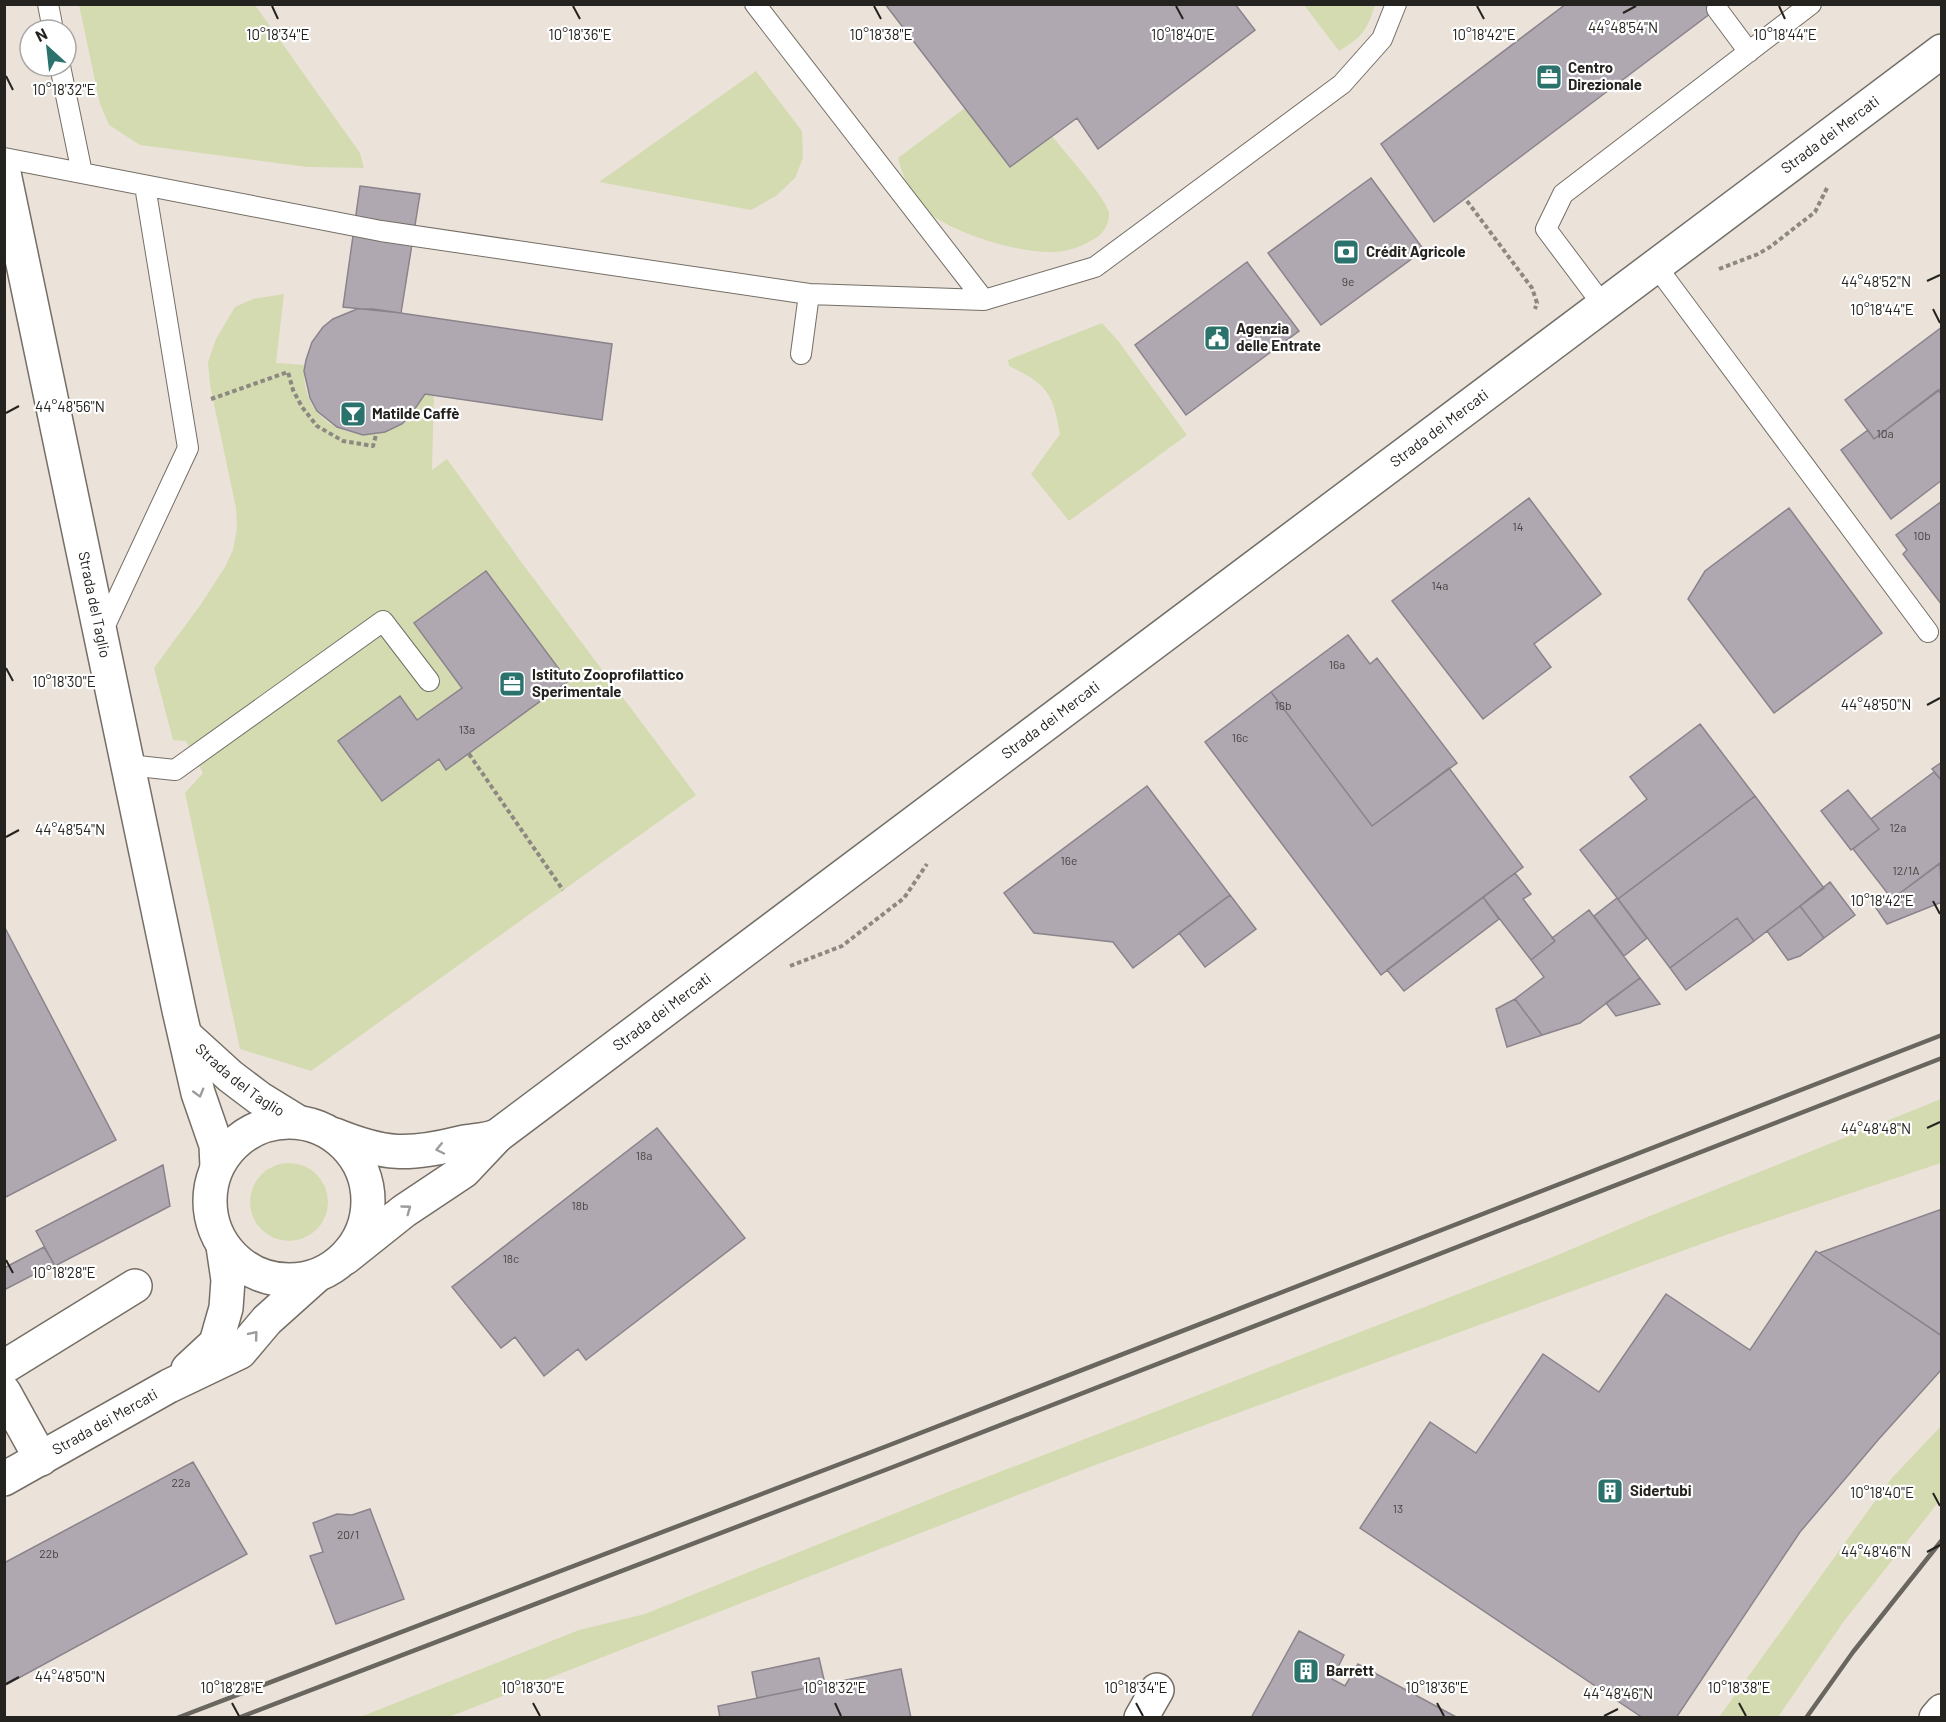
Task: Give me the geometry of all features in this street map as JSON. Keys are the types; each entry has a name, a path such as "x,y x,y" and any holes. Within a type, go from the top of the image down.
{"street":[{"name":"Strada dei Mercati","path":"4,1479 169,1386 240,1352 267,1320 315,1277 331,1269 404,1211 464,1171 497,1136 1941,51"},
{"name":"Strada del Taglio","path":"4,173 179,1010 198,1093 216,1144 217,1167"},
{"name":"Strada del Taglio","path":"186,1036 237,1082 298,1122"},
{"name":"Strada dei Mercati","path":"315,1277 294,1280 274,1279 255,1273 237,1262 224,1246 214,1228 210,1208 210,1187 217,1167 228,1150 243,1137 260,1127 279,1122 298,1122 377,1149 407,1153 438,1149 497,1136"},
{"name":"Strada dei Mercati","path":"331,1134 345,1144 356,1158 364,1175 368,1192 369,1211 364,1228 356,1244 345,1258"},
{"name":"Strada dei Mercati","path":"169,1386 216,1343 226,1308 228,1281 224,1246"},
{"path":"4,1367 135,1286"},
{"name":"Strada dei Mercati","path":"4,1392 41,1459"},
{"path":"1936,1718 1941,1711"}],"lane":[{"path":"755,4 984,300"},
{"path":"4,158 381,231 809,294 984,300 1095,267 1342,84 1382,39 1396,4"},
{"path":"1604,305 1546,229 1563,194 1811,4"},
{"path":"1717,9 1749,52"},
{"path":"62,78 82,173"},
{"path":"101,634 188,448 145,186"},
{"path":"1656,266 1928,632"},
{"path":"801,354 809,294"},
{"path":"128,765 175,770 383,621 429,681"}],"path":[{"path":"1467,201 1532,288 1537,303 1531,315"},
{"path":"181,409 288,372 293,390 302,408 317,426 343,441 373,446 376,435"},
{"path":"469,754 563,891"}],"green space":[{"path":"79,5 255,5 360,153 364,168 307,167 140,145 109,125 100,104"},
{"path":"1304,5 1375,5 1363,32 1339,51"},
{"path":"756,71 802,131 803,158 795,178 776,196 751,210 599,182"},
{"path":"965,108 1010,167 1052,136 1093,186 1106,206 1109,217 1103,232 1091,241 1071,249 1054,252 1037,251 979,238 945,224 927,211 911,190 898,158"},
{"path":"284,294 276,363 305,365 306,389 315,408 329,423 348,432 369,434 390,429 409,416 425,394 434,396 432,470 447,459 696,795 311,1071 240,1049 185,793 203,773 186,741 173,740 154,668 225,567 233,550 237,528 236,508 210,385 208,362 216,339 235,307 253,299"},
{"path":"1102,323 1119,342 1187,435 1069,521 1031,474 1060,434 1051,399 1032,378 1009,366 1008,360"},
{"path":"1941,1099 1941,1163 1726,1235 1090,1467 449,1717 360,1717 579,1630 645,1614 943,1494 1548,1259"},
{"path":"289,1163 304,1166 317,1174 325,1187 328,1202 325,1217 317,1230 304,1238 289,1241 274,1238 261,1230 253,1217 250,1202 253,1187 261,1174 274,1166"},
{"path":"1941,1426 1941,1499 1844,1621 1778,1717 1719,1717 1891,1479"}],"building":[{"path":"885,4 1235,4 1255,30 1098,149 1077,118 1010,167"},
{"name":"Centro Direzionale","path":"1566,4 1723,4 1434,222 1381,144"},
{"name":"Crédit Agricole","path":"1371,178 1424,250 1321,325 1268,253"},
{"path":"360,186 420,194 401,313 343,307"},
{"name":"Agenzia delle Entrate","path":"1247,262 1299,331 1186,415 1135,345"},
{"path":"357,309 373,309 612,344 602,420 425,394 402,424 385,432 363,435 337,427 317,411 310,398 304,371 312,342 323,327 333,319"},
{"path":"1942,327 1942,388 1874,439 1845,400"},
{"path":"1938,390 1942,395 1942,480 1891,519 1841,450 1868,430 1874,439"},
{"path":"1529,498 1601,594 1534,644 1551,667 1483,719 1392,601"},
{"path":"1942,501 1942,605 1903,554 1907,550 1896,535"},
{"path":"1789,508 1882,633 1774,713 1688,599 1705,571"},
{"name":"Istituto Zooprofilattico Sperimentale","path":"486,571 568,681 446,770 439,759 382,801 338,741 400,696 417,720 462,688 414,623"},
{"path":"1348,635 1370,664 1377,658 1457,763 1372,826 1271,692"},
{"path":"1271,692 1372,826 1449,768 1523,867 1381,975 1205,742"},
{"path":"1700,724 1755,796 1618,899 1580,850 1647,799 1630,777"},
{"path":"1942,762 1942,781 1932,769"},
{"path":"1934,772 1942,781 1942,862 1892,899 1853,849 1879,829 1871,819"},
{"path":"1147,786 1230,895 1133,968 1113,942 1034,933 1004,893"},
{"path":"1848,790 1879,829 1851,850 1821,811"},
{"path":"1755,796 1824,888 1754,941 1737,918 1670,968 1618,899"},
{"path":"1940,863 1942,902 1887,924 1876,908 1890,897 1892,899"},
{"path":"1515,873 1531,894 1523,899 1555,941 1531,960 1483,897"},
{"path":"1830,882 1855,915 1824,938 1800,906"},
{"path":"1230,895 1256,929 1205,967 1179,933"},
{"path":"1483,897 1499,919 1404,991 1387,970"},
{"path":"1617,898 1647,938 1624,956 1594,916"},
{"path":"1800,906 1824,938 1800,956 1788,960 1767,931"},
{"path":"1589,910 1640,978 1580,1023 1542,1035 1515,999 1544,977 1531,960 1555,941 1552,938"},
{"path":"1737,918 1754,941 1686,990 1670,968"},
{"path":"4,926 116,1140 4,1198"},
{"path":"1640,978 1660,1004 1616,1016 1606,1003"},
{"path":"1515,999 1542,1035 1507,1047 1496,1009"},
{"path":"657,1128 745,1238 586,1360 578,1349 544,1376 515,1337 501,1348 452,1287"},
{"path":"163,1165 170,1206 55,1266 36,1231"},
{"path":"1942,1209 1942,1336 1819,1253"},
{"path":"44,1247 54,1264 4,1290 4,1268"},
{"name":"Sidertubi","path":"1816,1251 1942,1336 1942,1369 1800,1532 1676,1718 1643,1718 1360,1528 1430,1422 1476,1453 1543,1354 1599,1392 1666,1294 1750,1350"},
{"path":"193,1462 247,1554 4,1686 4,1563"},
{"path":"370,1509 404,1599 336,1624 310,1556 323,1552 313,1523 337,1514 352,1515"},
{"name":"Barrett","path":"1299,1631 1344,1655 1332,1679 1345,1686 1358,1664 1458,1718 1251,1718"},
{"path":"819,1658 825,1684 757,1698 752,1672"},
{"path":"901,1669 911,1718 720,1718 718,1706"}],"railway":[{"path":"177,1718 887,1446 1942,1035"},
{"path":"238,1718 893,1467 1942,1058"},
{"path":"1806,1718 1853,1652 1942,1540"}],"place":[{"name":"Centro Direzionale","path":"1549,77"},
{"name":"Crédit Agricole","path":"1346,252"},
{"name":"Agenzia delle Entrate","path":"1217,338"},
{"name":"Matilde Caffè","path":"353,414"},
{"name":"Istituto Zooprofilattico Sperimentale","path":"512,684"},
{"name":"Sidertubi","path":"1610,1491"},
{"name":"Barrett","path":"1306,1671"}]}
